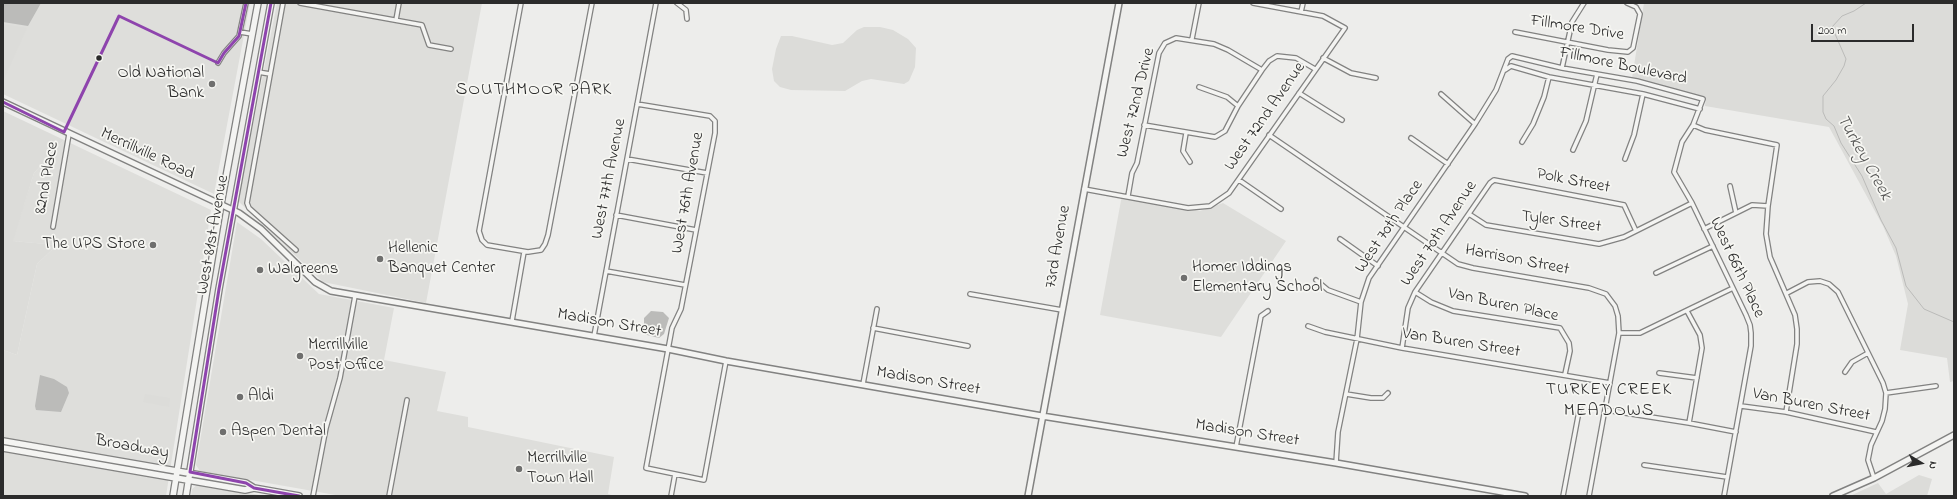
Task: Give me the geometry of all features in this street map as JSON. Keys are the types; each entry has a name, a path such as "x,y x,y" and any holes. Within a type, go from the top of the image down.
{"main road":[{"name":"West 81st Avenue","path":"173,496 221,204 258,3"},
{"name":"West 81st Avenue","path":"186,496 232,209 270,3"},
{"name":"Broadway","path":"3,441 190,472 246,483 254,488 298,496"},
{"name":"Broadway","path":"3,448 245,490 254,488"}],"street":[{"path":"218,63 224,53 236,40 240,32 246,3"},
{"path":"283,3 247,203 249,208 294,249 286,254"},
{"path":"300,3 422,25 429,45 452,49"},
{"path":"396,20 398,3"},
{"path":"521,3 479,231 482,240 492,246 524,252 538,252 545,244 592,3"},
{"name":"West 77th Avenue","path":"594,336 656,3"},
{"path":"677,3 686,10 687,18"},
{"name":"73rd Avenue","path":"1028,496 1084,189 1120,3"},
{"path":"1199,3 1192,39 1214,44 1228,50 1262,70"},
{"path":"1254,3 1301,12 1303,3"},
{"path":"1562,68 1572,22 1584,3"},
{"name":"Fillmore Drive","path":"1515,32 1628,52 1633,48 1640,14 1636,7 1627,3"},
{"name":"West 72nd Avenue","path":"1128,196 1188,208 1199,208 1210,206 1229,193 1345,28 1323,16 1301,12"},
{"path":"240,32 252,34"},
{"name":"West 72nd Drive","path":"1128,196 1132,173 1137,163 1159,53 1165,43 1176,38 1192,39"},
{"path":"1144,125 1215,137 1225,131 1238,106 1269,61 1277,56 1288,55 1296,58 1315,70"},
{"name":"Fillmore Boulevard","path":"1512,56 1562,68 1637,81 1701,97 1702,99 1700,109 1643,94 1549,77 1512,66 1505,70 1508,59 1512,56"},
{"path":"1323,58 1351,73 1376,78"},
{"name":"West 70th Place","path":"1336,463 1338,432 1357,339 1362,302 1370,278 1475,124 1496,90 1505,70"},
{"path":"258,72 270,74"},
{"path":"1573,150 1586,121 1597,74"},
{"path":"1522,142 1533,124 1544,97 1549,77"},
{"path":"1199,87 1228,97 1238,106"},
{"path":"1299,93 1342,120"},
{"path":"1441,94 1475,124"},
{"path":"1625,159 1634,135 1643,94"},
{"name":"Merrillville Road","path":"3,102 232,209 256,225 315,282 327,290"},
{"name":"West 76th Avenue","path":"637,104 710,116 715,121 715,133 708,173 681,309 672,328 646,468 675,474"},
{"name":"West 66th Place","path":"1700,109 1693,125 1682,142 1674,172 1692,203 1713,246 1746,315 1750,329 1751,346 1724,496"},
{"path":"1693,125 1705,130 1777,145 1766,222 1770,257 1787,293 1795,315 1797,344 1786,412"},
{"path":"1186,133 1183,151 1190,162"},
{"name":"82nd Place","path":"53,226 69,134"},
{"name":"Harrison Street","path":"1269,135 1458,264 1473,268 1589,288 1606,294 1615,306 1618,316 1619,334"},
{"path":"1411,138 1448,164"},
{"path":"627,158 708,173"},
{"path":"1239,180 1281,209"},
{"name":"Polk Street","path":"1490,183 1494,180 1624,205 1636,231"},
{"name":"West 70th Avenue","path":"1402,348 1408,308 1415,292 1490,183"},
{"path":"1730,186 1736,213"},
{"path":"1084,189 1128,196"},
{"name":"Tyler Street","path":"1469,214 1486,225 1599,244 1636,231 1692,203"},
{"path":"1704,229 1752,205 1768,206"},
{"path":"616,215 696,230"},
{"path":"1340,240 1378,266"},
{"path":"1656,273 1713,246"},
{"path":"512,321 524,252"},
{"path":"606,271 685,285"},
{"path":"1316,280 1334,293 1362,302"},
{"path":"1787,293 1808,282 1820,281 1829,284 1838,292 1868,353 1886,393 1886,409 1871,446 1868,460 1874,478"},
{"path":"1589,496 1619,334 1640,333 1733,288"},
{"name":"Madison Street","path":"327,290 355,296 512,321 726,361 1042,416 1336,463 1525,496"},
{"name":"Van Buren Place","path":"1415,292 1431,302 1453,310 1560,328 1565,334 1570,351 1565,374"},
{"path":"970,294 1062,310"},
{"path":"313,496 326,428 340,378 355,296"},
{"path":"863,384 877,309"},
{"path":"1236,447 1261,316 1268,311"},
{"path":"1687,311 1700,335 1702,348 1689,423"},
{"name":"Van Buren Street","path":"1308,326 1325,332 1402,348 1610,382"},
{"path":"873,328 968,346"},
{"path":"1845,372 1852,362 1868,353"},
{"path":"671,496 675,474 704,480 726,361"},
{"path":"1659,373 1697,378"},
{"path":"1886,393 1936,386"},
{"path":"1346,394 1371,398 1383,398 1388,393"},
{"path":"389,496 407,400"},
{"path":"1563,496 1580,406"},
{"name":"Van Buren Street","path":"1741,406 1786,412 1876,432"},
{"path":"1606,410 1736,432"},
{"path":"1833,496 1874,478 1954,435"},
{"path":"1644,465 1728,477"},
{"path":"1479,496 1480,489"}],"shaded area":[{"path":"3,3 250,3 214,194 3,94"},
{"path":"3,3 41,3 28,26 3,22"},
{"path":"277,3 482,3 426,303 323,282 238,201"},
{"path":"1644,3 1954,3 1954,381 1950,382 1947,358 1900,350 1908,304 1896,256 1883,226 1829,127 1705,106 1706,97 1632,78"},
{"path":"3,24 27,28 3,81"},
{"path":"864,27 880,27 893,30 908,39 916,48 915,67 909,81 904,84 871,79 862,81 845,91 791,90 780,87 774,81 772,69 776,49 781,36 792,36 832,45 843,43 857,30"},
{"path":"3,111 64,140 34,173 13,241 57,245 37,264 17,355 3,350"},
{"path":"64,140 211,210 166,496 3,496 3,350 17,355 37,264 57,245 12,241 34,173"},
{"name":"Homer Iddings Elementary School","path":"1122,195 1200,211 1223,203 1286,241 1221,337 1100,315"},
{"path":"237,222 261,239 319,294 394,308 384,360 446,372 437,411 468,417 468,427 614,457 608,494 615,496 341,496 200,471 196,465"},
{"path":"651,311 663,312 669,318 664,334 659,338 644,333 644,318"},
{"path":"40,375 54,379 67,387 69,393 61,412 36,410 35,406"},
{"path":"145,394 170,398 169,407 143,402"},
{"path":"1919,475 1932,479 1927,496 1850,496 1878,483 1886,494"},
{"path":"198,484 265,496 191,496 192,489"}],"waterway":[{"name":"Turkey Creek","path":"1866,3 1854,11 1842,16 1832,27 1846,59 1844,66 1836,80 1823,96 1823,112 1826,119 1834,126 1841,143 1862,176 1881,220 1896,248 1906,286 1924,309 1954,322"}],"transit line":[{"path":"3,102 64,132 119,16 218,63 224,53 239,36 246,3"},
{"path":"271,3 219,289 190,472 246,483 254,488 299,496"}],"place":[{"name":"Old National Bank","path":"212,84"},
{"name":"The UPS Store","path":"153,245"},
{"name":"Hellenic Banquet Center","path":"380,259"},
{"name":"Walgreens","path":"260,270"},
{"name":"Homer Iddings Elementary School","path":"1184,278"},
{"name":"Merrillville Post Office","path":"300,356"},
{"name":"Aldi","path":"240,397"},
{"name":"Aspen Dental","path":"223,432"},
{"name":"Merrillville Town Hall","path":"519,469"}],"district":[{"name":"SOUTHMOOR PARK","path":"534,91"},
{"name":"TURKEY CREEK MEADOWS","path":"1609,401"}]}
